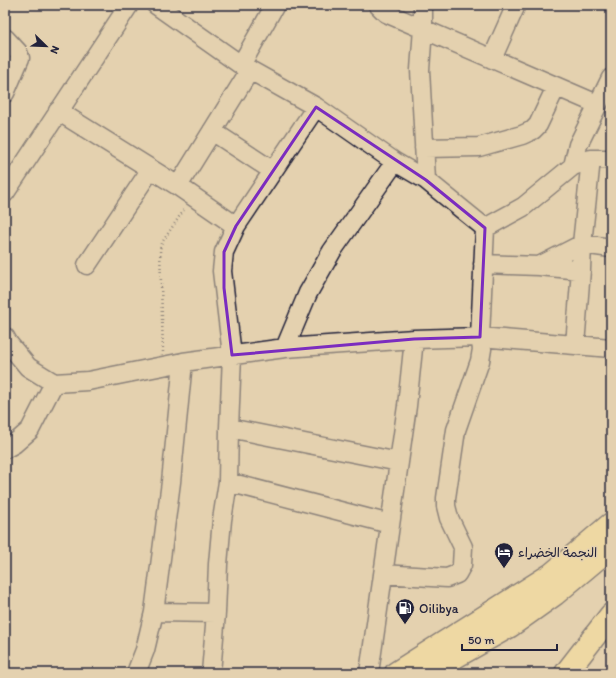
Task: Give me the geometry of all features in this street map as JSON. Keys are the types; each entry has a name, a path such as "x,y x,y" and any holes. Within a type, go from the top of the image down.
{"main road":[{"path":"396,673 552,574 611,524"},
{"path":"427,673 510,626 555,594 611,547"},
{"path":"566,673 611,615"}],"street":[{"path":"5,193 129,5"},
{"path":"156,5 245,67 316,107 395,162 426,180 485,228"},
{"path":"186,191 212,131 245,67 274,5"},
{"path":"378,5 386,13 597,104"},
{"path":"423,5 420,70 426,180"},
{"path":"492,59 516,5"},
{"path":"5,38 18,52 20,58 5,93"},
{"path":"573,166 578,145 611,78"},
{"path":"424,148 479,146 499,142 533,130 538,125 556,87"},
{"path":"211,673 219,556 228,482 228,428 232,355 222,271 224,252 236,226 316,107"},
{"path":"58,111 186,191 236,226"},
{"path":"212,131 273,171"},
{"path":"575,345 582,244 591,159"},
{"path":"485,228 523,207 573,166 591,159 611,159"},
{"path":"286,348 308,293 332,251 395,162"},
{"path":"87,265 151,169"},
{"path":"383,574 447,578 457,574 462,565 463,547 449,518 446,498 456,430 480,361 482,349 480,337 485,228"},
{"path":"539,266 582,244 611,248"},
{"path":"483,264 539,266 581,270"},
{"path":"5,338 28,367 54,383 88,381 183,362 286,348 414,339 480,337 611,348"},
{"path":"369,673 407,406 414,339"},
{"path":"136,673 145,650 154,612 171,482 183,362"},
{"path":"5,449 14,444 30,430 54,383"},
{"path":"228,428 399,462"},
{"path":"228,482 390,524"},
{"path":"154,612 216,613"}],"path":[{"path":"163,366 160,248 186,191"}],"highlighted area":[{"path":"316,107 426,180 485,228 480,337 414,339 232,355 224,288 224,252 236,226"}],"place":[{"name":"النجمة الخضراء","path":"504,569"},
{"name":"Oilibya","path":"405,625"}]}
